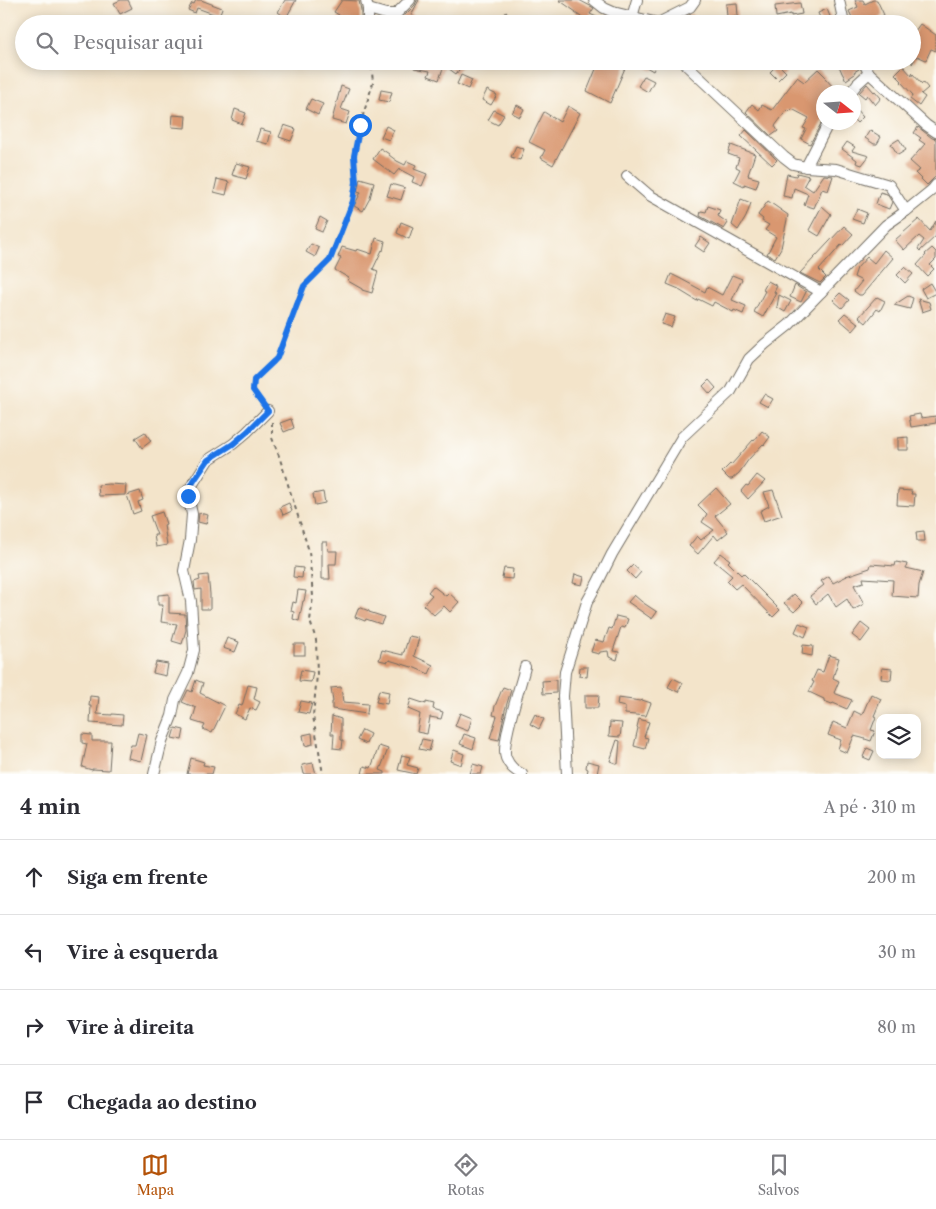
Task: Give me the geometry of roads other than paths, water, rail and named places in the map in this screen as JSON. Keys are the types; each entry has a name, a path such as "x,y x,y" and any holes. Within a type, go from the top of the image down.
{"street":[{"path":"367,5 386,14 396,14 410,0"},
{"path":"594,0 604,8 626,15"},
{"path":"633,15 637,0"},
{"path":"675,15 690,7 695,0"},
{"path":"839,0 842,15"},
{"path":"691,70 793,164 836,169 889,185 906,211"},
{"path":"868,70 936,132"},
{"path":"856,85 869,73"},
{"path":"806,167 825,130"},
{"path":"627,176 648,195 821,292"},
{"path":"567,774 563,696 565,672 587,602 612,554 682,437 731,391 749,359 789,325 886,225 906,211 936,185"},
{"path":"154,774 175,700 188,673 194,650 191,601 184,572 190,540 192,514 188,490 210,458 233,444 268,411"},
{"path":"522,774 510,767 505,756 505,742 525,667"}]}
